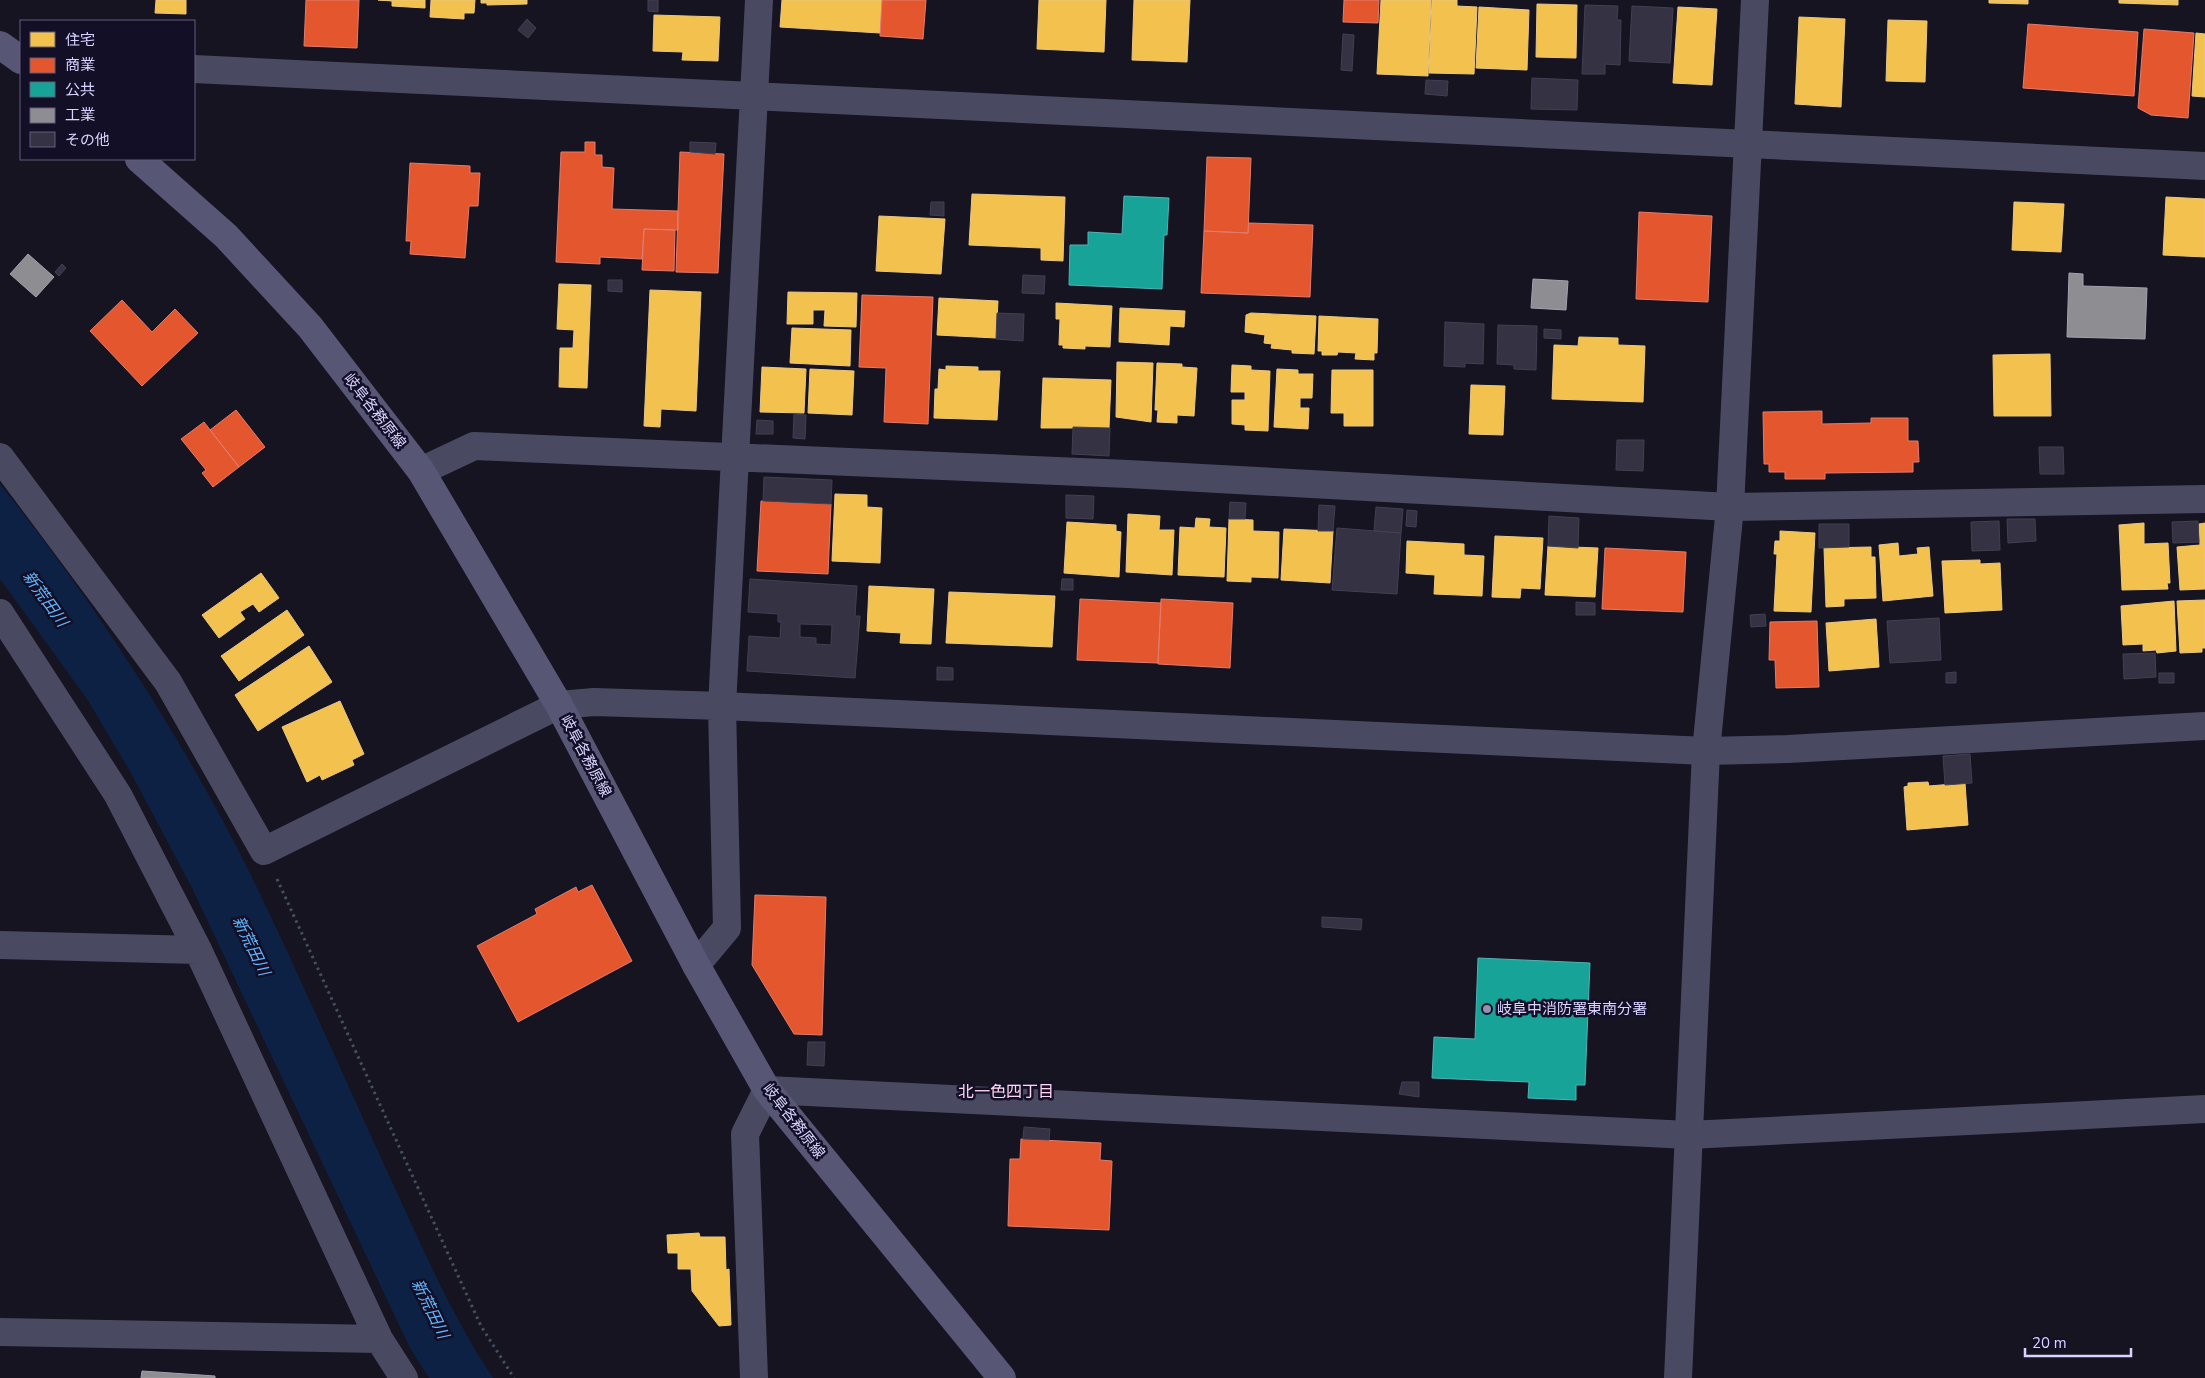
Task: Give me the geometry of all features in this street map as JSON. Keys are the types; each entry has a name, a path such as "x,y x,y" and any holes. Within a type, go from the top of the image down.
{"main road":[{"path":"0,45 20,59"},
{"name":"岐阜各務原線","path":"140,160 226,236 310,327 421,471 559,705 696,965 767,1090 1002,1378"}],"street":[{"path":"696,965 727,928 722,706 759,0"},
{"path":"1678,1378 1706,751 1730,507 1755,0"},
{"path":"195,69 1748,142 2205,166"},
{"path":"421,471 474,446 735,456 1148,476 1730,507 2205,499"},
{"path":"0,457 168,682 264,851 559,705 594,702 722,706 1706,751 1788,749 2205,726"},
{"path":"0,613 118,795 198,950 380,1339 404,1378"},
{"path":"0,945 198,950"},
{"path":"754,1378 745,1134 767,1090 1689,1135 2205,1109"},
{"path":"0,1332 380,1339"}],"path":[{"path":"264,851 481,1326 514,1378"}],"water":[{"name":"新荒田川","path":"0,484 70,576 103,624 166,721 195,771 250,873 440,1284 465,1332 493,1378 429,1378 410,1348 191,886 131,773 87,699 0,579"}],"building: 住宅":[{"path":"156,0 186,0 186,14 155,13"},
{"path":"378,0 425,0 425,8 392,6 392,1"},
{"path":"431,0 475,0 474,13 464,13 464,19 430,17"},
{"path":"481,0 527,0 527,4 487,5 487,3 481,3"},
{"path":"782,0 882,0 880,33 780,27"},
{"path":"1039,0 1106,0 1104,52 1037,49"},
{"path":"1134,0 1190,0 1187,62 1132,60"},
{"path":"1381,0 1431,0 1428,76 1377,74"},
{"path":"1432,0 1457,0 1457,6 1477,7 1474,74 1429,73"},
{"path":"1989,0 2028,0 2028,4 1989,3"},
{"path":"2119,0 2178,0 2178,5 2119,3"},
{"path":"1537,4 1577,5 1576,58 1536,57"},
{"path":"1479,7 1529,10 1527,70 1476,68"},
{"path":"1678,7 1717,9 1712,85 1673,83"},
{"path":"654,15 720,17 718,61 682,60 683,52 653,51"},
{"path":"1799,17 1845,19 1841,107 1795,104"},
{"path":"1888,20 1927,21 1925,82 1886,81"},
{"path":"2196,33 2205,34 2205,97 2192,96"},
{"path":"972,194 1065,197 1063,261 1041,260 1041,248 969,245"},
{"path":"2166,197 2205,199 2205,257 2163,255"},
{"path":"2014,202 2064,204 2061,252 2012,250"},
{"path":"879,216 945,219 941,274 876,271"},
{"path":"559,284 591,285 587,388 559,387 560,348 573,348 574,330 557,329"},
{"path":"650,290 701,292 696,411 661,409 660,427 644,426"},
{"path":"788,292 857,293 856,327 824,326 825,310 813,310 813,324 787,324"},
{"path":"939,298 998,301 996,338 937,335"},
{"path":"1056,303 1112,306 1110,347 1085,346 1085,349 1063,348 1063,345 1059,345 1060,319 1056,319"},
{"path":"1120,308 1185,311 1184,327 1170,326 1169,345 1119,342"},
{"path":"1251,313 1316,316 1314,354 1292,353 1292,350 1271,348 1272,344 1264,343 1265,335 1245,332 1246,315"},
{"path":"1319,316 1378,319 1377,353 1374,353 1374,360 1355,359 1356,353 1338,352 1337,355 1322,355 1322,351 1318,351"},
{"path":"792,328 851,330 850,366 790,363"},
{"path":"1579,337 1618,338 1618,345 1645,346 1643,402 1552,399 1554,345 1578,346"},
{"path":"2050,354 2051,416 1994,416 1993,355"},
{"path":"1117,362 1153,363 1151,422 1116,417"},
{"path":"1157,363 1182,364 1182,367 1197,368 1194,416 1177,415 1177,423 1157,422 1158,410 1155,410"},
{"path":"1232,365 1251,366 1251,370 1270,371 1268,431 1245,430 1245,425 1232,424 1232,400 1245,400 1245,392 1231,392"},
{"path":"946,366 978,367 978,371 1000,371 997,420 934,418 935,389 938,389 939,369 946,370"},
{"path":"762,367 806,369 804,413 760,412"},
{"path":"810,369 854,371 852,415 808,413"},
{"path":"1277,369 1298,370 1298,374 1313,374 1312,398 1300,398 1300,408 1309,408 1308,429 1274,427"},
{"path":"1332,370 1373,370 1373,426 1344,426 1344,413 1331,413"},
{"path":"1043,378 1111,380 1109,428 1041,428"},
{"path":"1471,385 1505,386 1503,435 1469,434"},
{"path":"835,494 867,495 867,507 882,508 880,563 832,561"},
{"path":"1128,514 1160,516 1159,530 1174,530 1172,575 1126,572"},
{"path":"1196,518 1210,519 1209,527 1226,528 1224,577 1178,575 1180,527 1195,528"},
{"path":"1229,519 1253,520 1253,531 1279,532 1278,578 1251,577 1251,582 1227,581"},
{"path":"1067,522 1116,525 1116,531 1121,532 1119,577 1064,573"},
{"path":"2144,523 2144,544 2168,543 2170,583 2167,583 2168,589 2122,590 2119,525"},
{"path":"2205,523 2205,589 2180,590 2177,547 2200,545 2199,524"},
{"path":"1284,529 1333,531 1330,583 1281,580"},
{"path":"1780,531 1815,533 1811,612 1774,611 1777,554 1774,554 1775,541 1780,541"},
{"path":"1495,536 1543,538 1540,589 1521,588 1520,598 1492,597"},
{"path":"1407,541 1464,544 1464,555 1484,556 1482,596 1434,594 1435,575 1406,573"},
{"path":"1898,543 1899,556 1918,554 1917,548 1929,547 1933,596 1883,601 1879,545"},
{"path":"1548,546 1598,548 1595,597 1545,595"},
{"path":"1871,547 1871,557 1875,557 1876,598 1844,599 1844,606 1826,607 1824,548"},
{"path":"1980,560 1980,564 2000,563 2002,610 1945,613 1942,561"},
{"path":"261,573 279,598 259,612 253,604 240,612 245,619 219,638 202,615"},
{"path":"869,586 934,589 931,644 900,643 901,633 867,631"},
{"path":"949,592 1055,596 1052,647 946,643"},
{"path":"2205,600 2205,648 2202,648 2202,652 2180,653 2177,601"},
{"path":"2174,601 2176,651 2157,653 2156,650 2143,651 2143,644 2123,645 2121,606"},
{"path":"287,610 304,635 239,681 221,656"},
{"path":"1876,619 1879,667 1829,671 1826,623"},
{"path":"309,646 332,682 258,731 235,695"},
{"path":"340,701 364,754 352,760 354,765 322,780 320,775 307,782 282,727"},
{"path":"1928,782 1929,786 1965,783 1968,825 1907,830 1904,787 1908,786 1908,783"},
{"path":"699,1233 700,1237 725,1237 726,1270 729,1269 731,1325 719,1326 692,1291 691,1269 678,1269 678,1253 668,1253 667,1235"}],"building: 商業":[{"path":"306,0 359,0 357,48 304,46"},
{"path":"882,0 926,0 923,39 880,36"},
{"path":"1344,0 1379,0 1378,23 1343,22"},
{"path":"2028,24 2138,32 2134,96 2023,88"},
{"path":"2144,29 2194,33 2188,118 2151,115 2138,108"},
{"path":"585,142 595,142 595,155 602,155 602,167 614,168 612,209 678,211 678,230 644,229 642,259 600,257 600,264 556,262 561,152 585,152"},
{"path":"680,152 724,154 718,273 676,272"},
{"path":"1207,157 1251,158 1248,233 1204,231"},
{"path":"410,163 470,166 470,173 480,173 478,206 469,206 465,258 410,254 411,241 406,241"},
{"path":"1639,212 1712,216 1708,302 1636,299"},
{"path":"1249,223 1313,225 1310,297 1201,293 1204,231 1248,233"},
{"path":"644,229 675,230 674,271 642,270"},
{"path":"862,295 933,297 928,424 884,422 886,368 859,367"},
{"path":"122,300 152,332 175,309 198,333 142,386 90,331"},
{"path":"236,410 265,447 239,467 210,430"},
{"path":"1822,411 1822,424 1871,423 1871,418 1908,418 1908,441 1918,441 1919,462 1913,462 1913,472 1825,473 1825,479 1785,479 1785,472 1769,472 1769,464 1764,464 1763,412"},
{"path":"204,422 239,467 213,487 202,473 206,470 181,439"},
{"path":"761,501 831,504 828,574 757,571"},
{"path":"1605,548 1686,552 1683,612 1602,609"},
{"path":"1080,599 1161,603 1158,663 1077,660"},
{"path":"1161,599 1233,603 1230,668 1158,664"},
{"path":"1817,621 1819,687 1776,688 1775,660 1769,660 1770,622"},
{"path":"592,885 632,961 518,1022 477,946 537,914 535,909 576,887 578,892"},
{"path":"755,895 826,897 822,1035 794,1034 752,965"},
{"path":"1021,1139 1101,1143 1100,1160 1112,1161 1109,1230 1008,1226 1010,1159 1020,1159"}],"building: 公共":[{"path":"1124,196 1169,198 1167,235 1164,235 1162,289 1069,285 1070,245 1088,245 1088,232 1122,234"},
{"path":"1478,958 1590,963 1585,1085 1576,1085 1576,1100 1528,1098 1529,1082 1432,1078 1434,1037 1475,1039"}],"building: 工業":[{"path":"28,254 54,277 36,297 10,274"},
{"path":"2069,273 2083,274 2083,286 2147,288 2145,339 2067,337"},
{"path":"1533,279 1568,281 1566,310 1531,308"},
{"path":"142,1371 215,1376 215,1378 141,1378"}],"building: その他":[{"path":"648,0 658,0 658,12 648,11"},
{"path":"1585,5 1618,6 1617,20 1621,20 1620,65 1605,64 1605,74 1582,74"},
{"path":"1632,6 1673,8 1670,63 1629,61"},
{"path":"527,19 536,28 528,38 518,30"},
{"path":"1343,34 1354,35 1352,71 1341,70"},
{"path":"1532,78 1578,80 1577,110 1531,109"},
{"path":"1426,80 1448,81 1447,96 1425,94"},
{"path":"690,142 716,143 715,154 690,152"},
{"path":"931,202 944,202 944,216 930,215"},
{"path":"62,264 66,268 59,276 55,272"},
{"path":"1023,275 1045,276 1044,294 1022,293"},
{"path":"608,280 622,280 622,292 608,291"},
{"path":"997,313 1024,314 1023,341 996,339"},
{"path":"1445,322 1484,324 1483,364 1465,363 1465,367 1444,366"},
{"path":"1498,325 1537,326 1536,370 1514,369 1514,365 1497,364"},
{"path":"1544,329 1561,330 1561,339 1544,338"},
{"path":"794,414 806,415 805,439 793,438"},
{"path":"757,420 773,421 773,434 756,434"},
{"path":"1073,427 1110,428 1109,456 1072,454"},
{"path":"1617,440 1644,440 1643,471 1616,470"},
{"path":"2039,447 2063,447 2064,474 2040,474"},
{"path":"764,477 832,480 831,504 763,501"},
{"path":"1066,495 1094,496 1093,519 1066,518"},
{"path":"1230,502 1246,503 1245,519 1229,519"},
{"path":"1319,505 1335,506 1333,531 1318,531"},
{"path":"1376,507 1403,509 1401,533 1374,531"},
{"path":"1407,510 1417,511 1416,527 1406,526"},
{"path":"1549,516 1579,518 1578,548 1548,546"},
{"path":"2007,519 2035,519 2036,541 2008,543"},
{"path":"1999,521 2000,550 1972,551 1971,522"},
{"path":"2198,521 2199,542 2173,543 2172,522"},
{"path":"1819,524 1849,524 1849,547 1819,548"},
{"path":"1337,528 1401,533 1397,594 1332,590"},
{"path":"750,579 857,586 855,616 860,616 855,678 747,671 749,636 780,638 781,622 778,622 778,614 748,612","holes":["800,624 832,625 831,645 816,644 816,638 800,637"]},
{"path":"1062,579 1073,579 1073,590 1061,590"},
{"path":"1576,602 1595,603 1595,615 1576,615"},
{"path":"1765,614 1766,626 1751,627 1750,615"},
{"path":"1939,618 1941,660 1890,663 1887,621"},
{"path":"2155,653 2156,677 2124,679 2123,654"},
{"path":"937,667 953,668 953,680 937,680"},
{"path":"1956,672 1956,683 1946,683 1946,673"},
{"path":"2159,673 2174,673 2174,683 2159,683"},
{"path":"1970,754 1972,783 1945,785 1943,756"},
{"path":"1322,917 1362,919 1361,930 1322,927"},
{"path":"808,1042 825,1042 824,1066 807,1065"},
{"path":"1402,1082 1419,1082 1419,1097 1399,1094"},
{"path":"1024,1127 1050,1129 1049,1140 1023,1139"}],"place":[{"name":"岐阜中消防署東南分署","path":"1487,1009"}],"district":[{"name":"北一色四丁目","path":"1006,1092"}]}
